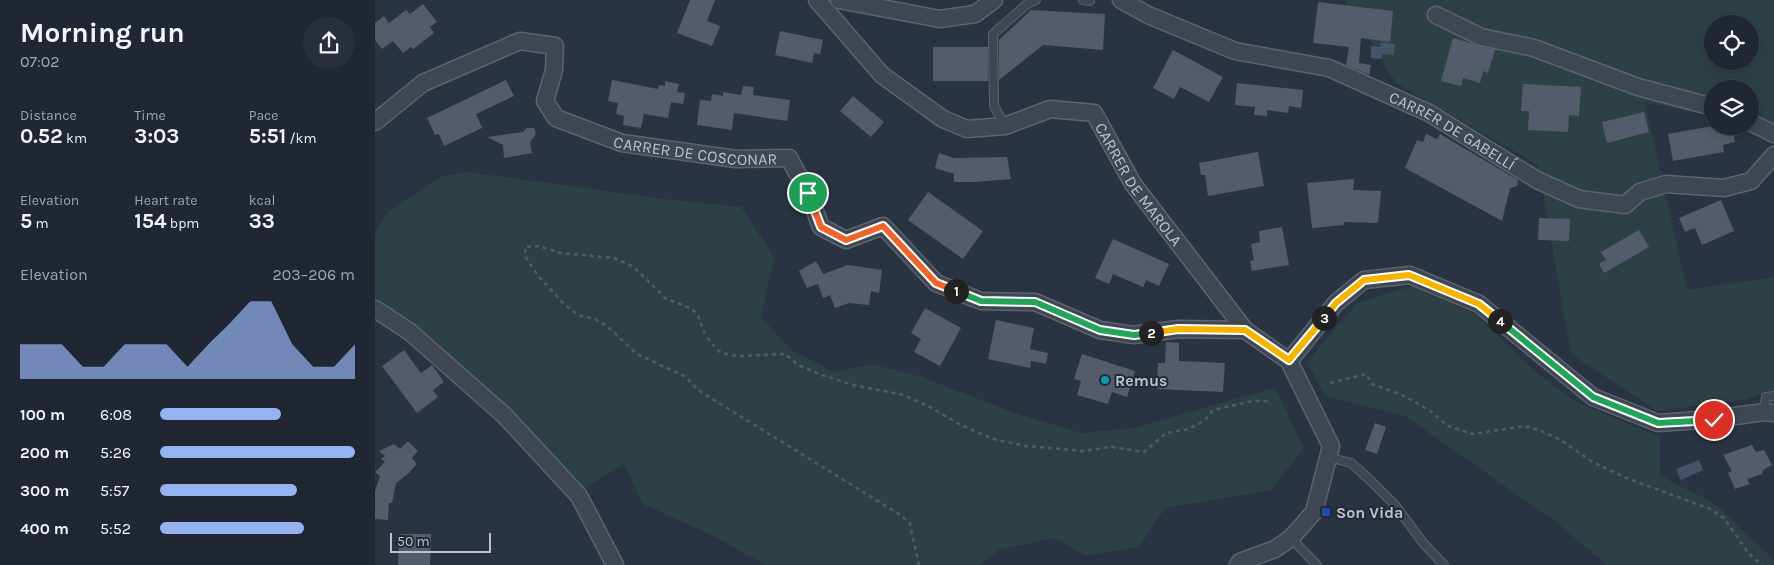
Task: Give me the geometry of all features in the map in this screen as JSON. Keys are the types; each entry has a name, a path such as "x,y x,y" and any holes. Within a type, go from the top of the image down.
{"street":[{"name":"CARRER DE MAROLA","path":"817,0 882,75 943,119 967,129 1005,126 1050,109 1094,113 1133,184 1245,330 1289,360"},
{"path":"839,0 940,19 975,14 993,0"},
{"name":"CARRER DE GABELLÍ","path":"1121,0 1148,15 1235,51 1329,68 1429,113 1537,180 1579,199 1625,204 1640,192 1666,184 1724,188 1751,181 1774,155"},
{"path":"1436,15 1481,37 1534,48 1638,87 1704,105"},
{"name":"CARRER DE COSCONAR","path":"375,122 423,83 520,41 555,46 554,70 545,101 556,118 622,143 736,159 789,158 808,193 821,227 846,240 883,226 936,283 981,301 1035,302 1100,330 1134,335 1178,329 1245,330"},
{"path":"1759,126 1774,134"},
{"path":"1238,565 1240,562 1275,549 1291,538 1314,512 1331,446 1289,360 1336,303 1364,280 1409,275 1479,304 1593,397 1658,423 1714,420 1769,413"},
{"path":"375,308 409,332 505,416 579,496 615,565"}],"lane":[{"path":"1005,126 994,106 993,34 1027,4 1037,0"},
{"path":"1769,413 1766,397 1774,396"},
{"path":"1328,457 1351,463 1371,481 1395,505 1424,544 1444,565"},
{"path":"1291,538 1317,565"}],"path":[{"path":"919,565 909,524 902,516 698,390 686,377 637,354 607,326 595,319 578,315 565,305 539,277 526,258 525,246 539,246 561,253 614,258 634,267 665,298 691,309 698,315 704,332 721,353 737,356 785,354 798,365 822,375 853,385 904,395 930,407 959,424 993,439 1026,446 1083,451 1111,447 1144,452 1166,434 1189,429 1205,420 1213,410 1252,401 1271,401"},
{"path":"1330,383 1366,374 1372,384 1400,394 1429,410 1448,426 1473,434 1524,426 1539,430 1561,440 1591,460 1624,477 1710,509 1724,518 1749,554 1762,565"}],"green space":[{"path":"1345,0 1774,0 1774,142 1759,135 1759,80 1704,80 1704,114 1645,103 1687,290 1774,277 1774,390 1743,400 1657,411 1571,354 1538,165 1396,83"},
{"path":"468,172 664,199 741,207 774,257 761,317 791,350 835,372 871,364 922,377 1009,411 1081,433 1133,428 1275,388 1304,448 1271,490 1165,508 1139,547 1085,555 1054,538 998,550 980,565 765,565 720,540 643,504 624,464 585,488 485,388 431,341 375,298 375,233 389,211 440,177"},
{"path":"1412,286 1475,314 1537,373 1576,402 1660,437 1660,475 1714,503 1774,560 1774,565 1607,565 1556,522 1405,416 1325,396 1307,362 1357,303"}],"water":[{"path":"1381,42 1395,44 1394,55 1382,54 1382,59 1371,58 1371,46 1380,47"},
{"path":"1699,460 1703,470 1681,480 1676,469"}],"building":[{"path":"690,0 715,0 707,21 720,26 712,46 677,33"},
{"path":"1318,2 1393,11 1390,42 1361,38 1359,63 1371,65 1369,75 1346,65 1349,47 1313,43"},
{"path":"423,4 437,22 430,27 434,33 413,49 411,47 403,53 393,41 382,49 375,40 375,23 384,16 389,23 406,10 410,14"},
{"path":"1031,10 1105,14 1103,50 1043,45 999,80 999,40"},
{"path":"780,31 823,40 820,54 814,53 812,63 775,55"},
{"path":"1453,38 1495,50 1488,73 1483,71 1480,83 1463,78 1461,86 1441,81"},
{"path":"933,47 988,47 988,81 933,81"},
{"path":"1173,50 1223,77 1209,102 1180,87 1174,99 1153,88"},
{"path":"506,80 514,96 476,114 482,128 444,146 439,134 435,135 427,118"},
{"path":"612,80 658,89 659,85 665,86 665,81 679,84 677,92 685,93 683,104 671,102 668,118 644,114 641,128 623,125 624,116 616,114 618,103 608,101"},
{"path":"1237,83 1303,90 1301,108 1289,106 1288,113 1267,110 1267,116 1254,115 1255,107 1235,105"},
{"path":"1523,84 1581,87 1579,116 1569,115 1568,132 1528,130 1529,111 1521,111"},
{"path":"743,86 754,87 753,95 790,100 787,121 734,113 732,130 697,125 700,100 711,101 712,94 723,96 723,92 741,95"},
{"path":"853,96 884,122 871,137 840,111"},
{"path":"1644,112 1649,132 1607,143 1602,122"},
{"path":"527,128 534,128 536,134 530,142 532,153 504,158 503,145 487,137 523,132"},
{"path":"1704,128 1704,135 1734,135 1735,142 1723,145 1724,152 1673,161 1668,134"},
{"path":"1426,134 1437,139 1440,134 1518,180 1517,186 1510,188 1502,221 1405,168 1417,140 1423,142"},
{"path":"1258,152 1264,186 1208,196 1205,175 1201,175 1199,163"},
{"path":"939,153 954,158 1007,157 1011,179 954,182 954,174 935,168"},
{"path":"1354,179 1353,190 1381,191 1378,223 1344,222 1344,225 1312,228 1307,183"},
{"path":"928,192 983,231 963,259 908,220"},
{"path":"1721,200 1734,231 1702,245 1695,228 1685,232 1679,218"},
{"path":"1539,218 1570,219 1569,241 1538,240"},
{"path":"1282,227 1289,265 1252,271 1250,261 1254,260 1251,244 1260,242 1259,231"},
{"path":"1639,230 1649,247 1604,273 1599,264 1606,260 1601,252"},
{"path":"1113,239 1169,264 1159,286 1146,280 1143,287 1113,274 1109,284 1095,278"},
{"path":"816,261 823,274 848,265 882,270 879,293 871,291 869,305 849,303 835,308 830,295 823,298 818,284 807,288 799,271"},
{"path":"925,308 961,328 940,366 914,352 921,339 911,333"},
{"path":"996,320 1034,328 1030,349 1048,353 1046,364 1031,361 1030,368 988,359"},
{"path":"1166,342 1179,343 1179,361 1225,363 1223,392 1157,389 1158,363 1165,363"},
{"path":"404,350 421,373 432,365 444,382 433,390 438,397 417,413 382,366"},
{"name":"Remus","path":"1082,354 1135,371 1127,397 1112,392 1108,404 1077,395 1081,381 1074,379"},
{"path":"1375,423 1386,427 1377,454 1365,450"},
{"path":"408,441 418,451 412,458 417,464 396,483 392,503 389,503 388,520 375,519 375,491 380,476 375,472 385,462 381,459 385,456 379,451 394,444 400,449"},
{"path":"1752,445 1756,452 1764,450 1772,465 1763,470 1762,474 1747,479 1750,484 1735,489 1728,473 1732,471 1723,455"},
{"path":"399,534 431,534 430,565 398,565"}],"place":[{"name":"Remus","path":"1105,380"},
{"name":"Son Vida","path":"1326,512"}],"route":[{"path":"808,193 821,227 846,240 883,226 936,283 981,301 1035,302 1100,330 1134,335 1178,329 1245,330 1289,360 1336,303 1364,280 1409,275 1479,304 1593,397 1658,423 1714,420"}]}
